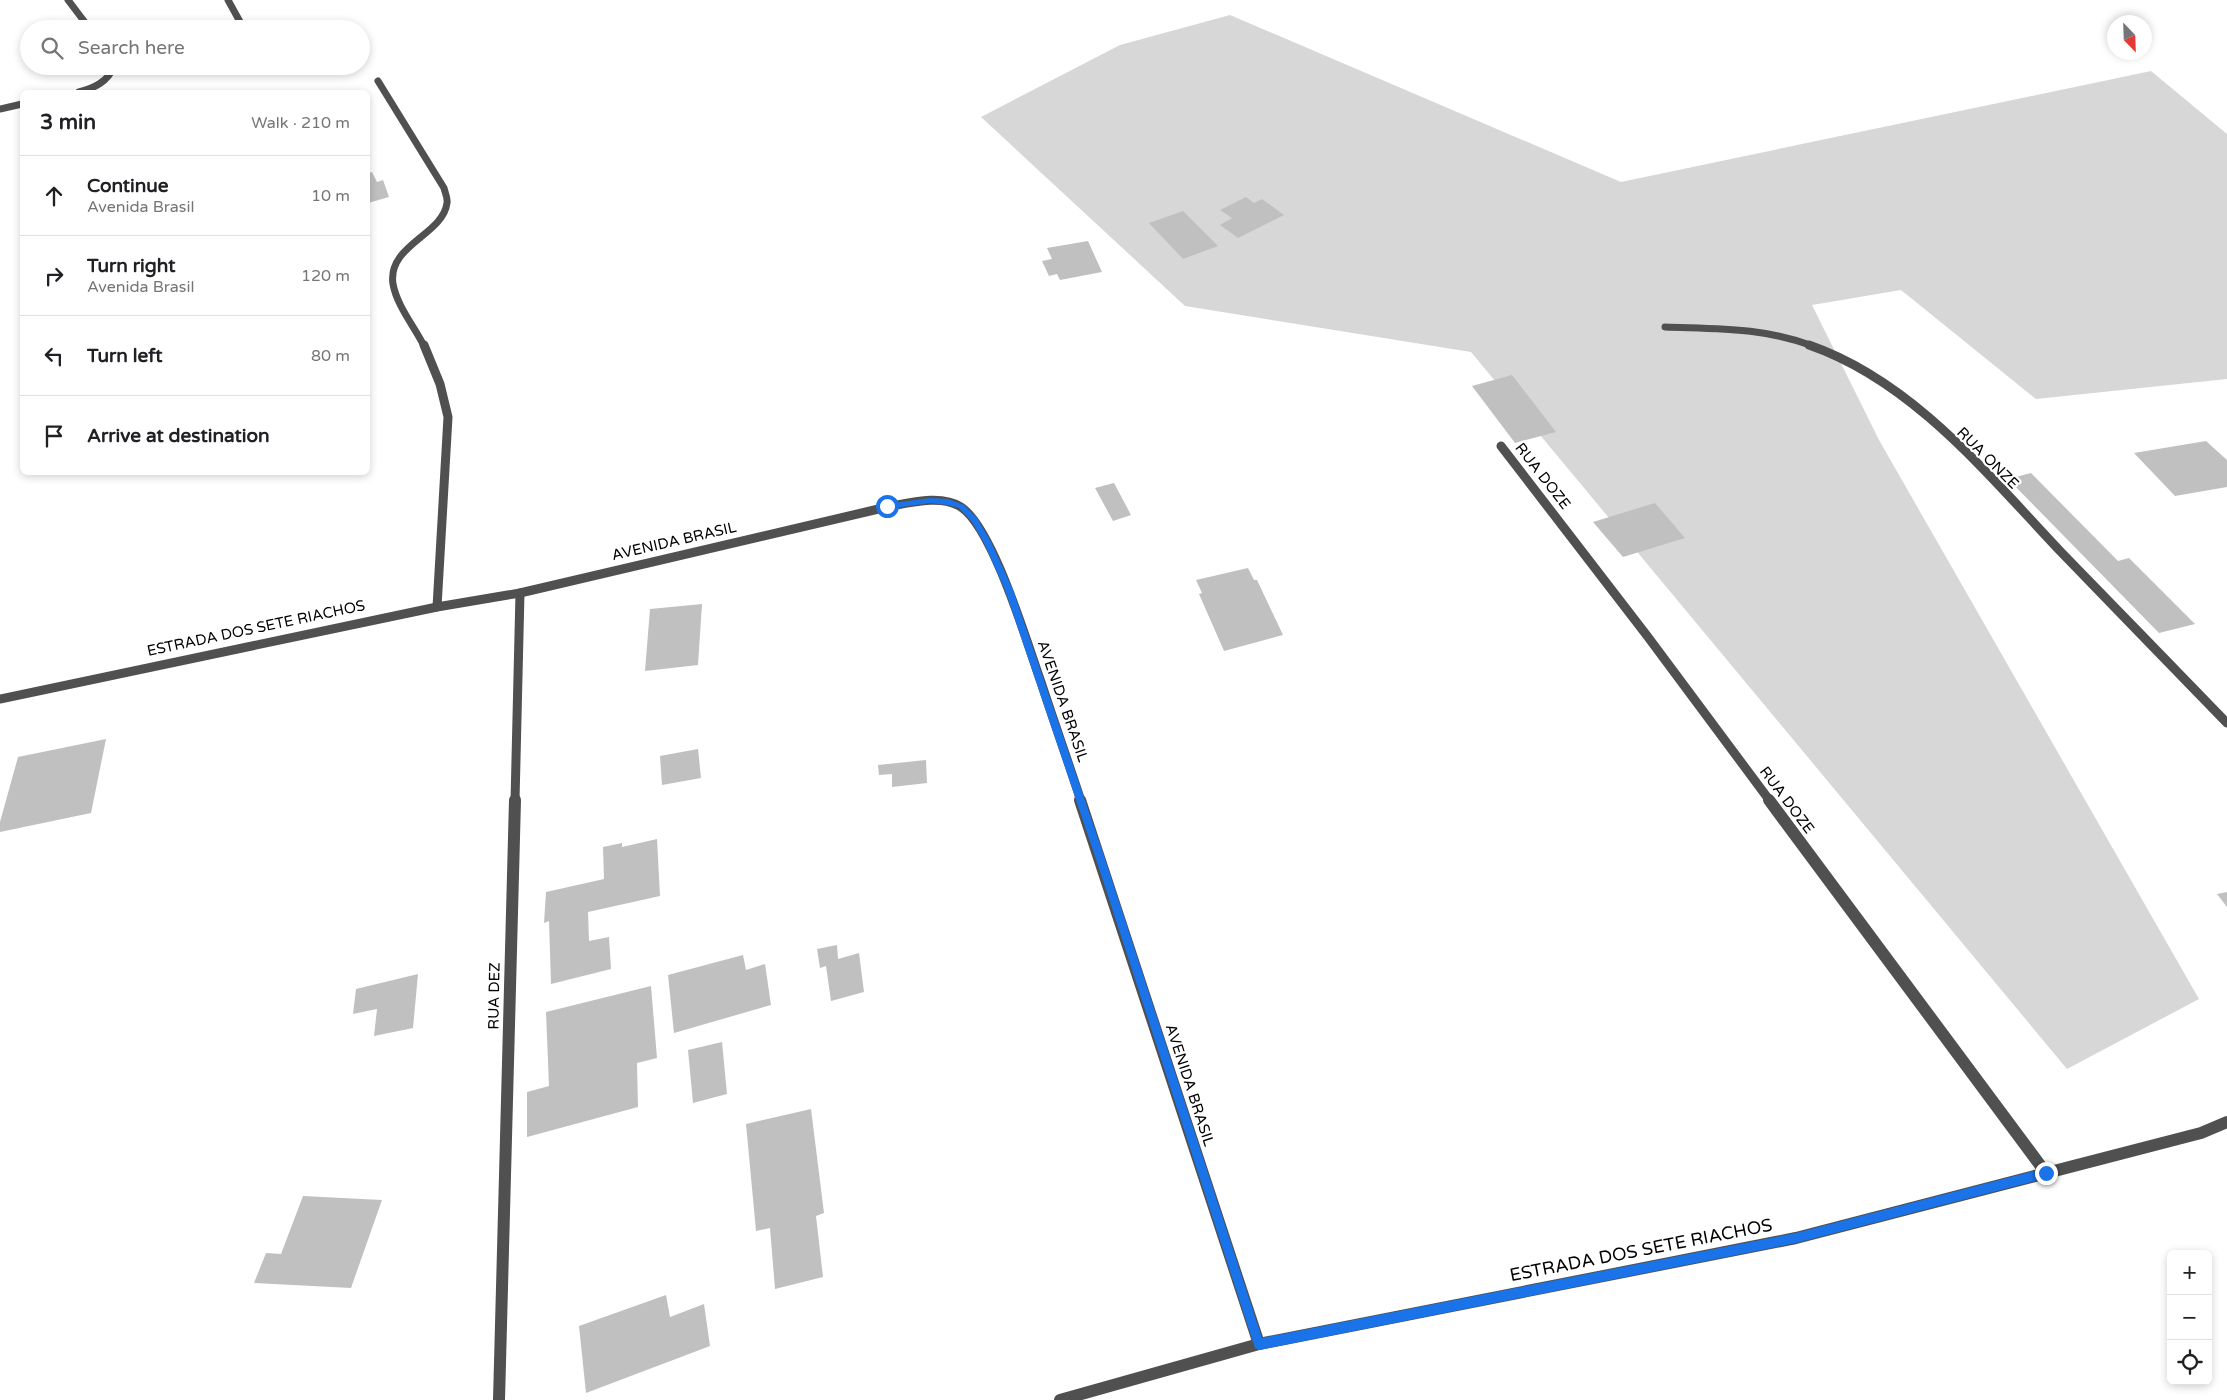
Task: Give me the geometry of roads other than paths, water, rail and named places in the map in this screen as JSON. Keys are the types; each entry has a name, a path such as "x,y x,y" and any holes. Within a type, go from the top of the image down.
{"street":[{"path":"68,0 83,20"},
{"path":"228,0 239,20"},
{"path":"84,90 105,81 111,75"},
{"path":"378,81 444,188 447,202 444,211 436,221 408,246 396,263 392,278 402,308 427,351 444,390 448,417 437,607"},
{"path":"0,109 20,104"},
{"name":"RUA ONZE","path":"1665,328 1755,330 1786,336 1837,356 1876,379 1910,403 1966,454 2227,723"},
{"name":"RUA DOZE","path":"1501,446 1654,645 2046,1173"},
{"name":"AVENIDA BRASIL","path":"520,593 887,506 930,501 948,502 962,506 974,520 987,542 1009,590 1101,859 1259,1344"},
{"name":"ESTRADA DOS SETE RIACHOS","path":"0,698 437,607 520,593"},
{"name":"RUA DEZ","path":"499,1400 520,593"},
{"name":"ESTRADA DOS SETE RIACHOS","path":"1060,1400 1259,1344 1796,1238 2201,1133 2227,1122"}]}
